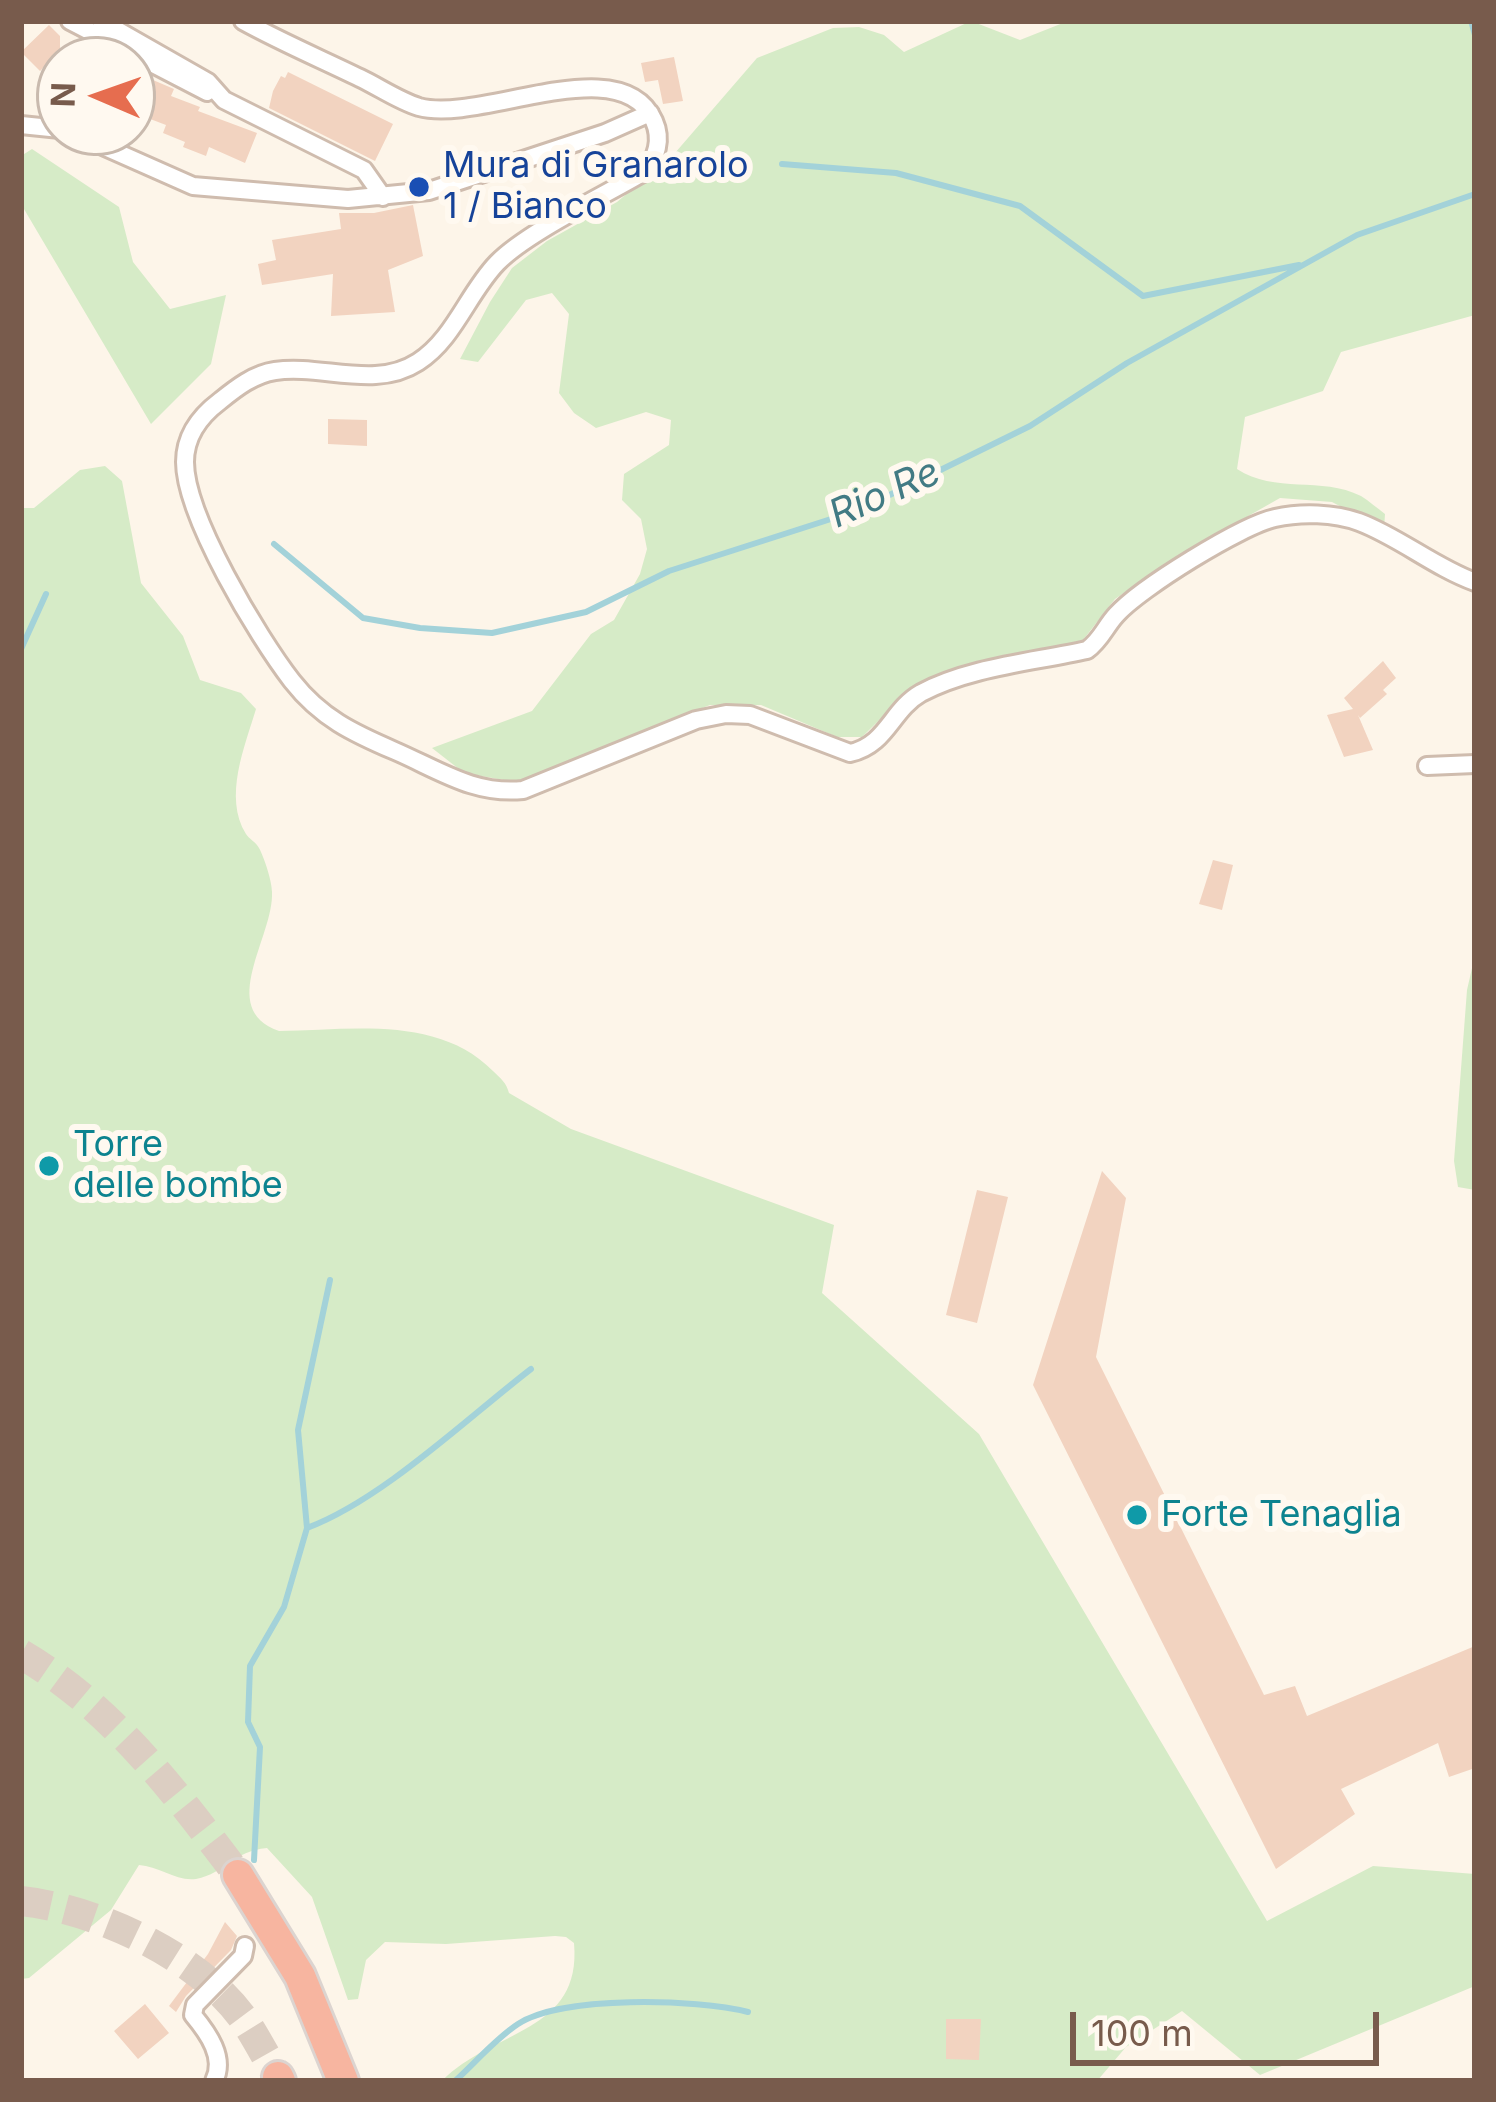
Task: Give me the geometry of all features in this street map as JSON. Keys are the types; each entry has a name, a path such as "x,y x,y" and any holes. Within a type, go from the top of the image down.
{"highway":[{"path":"238,1875 300,1976 343,2081"}],"street":[{"path":"70,21 364,170 383,197"},
{"path":"101,21 208,82 224,100"},
{"path":"243,21 420,107 470,109 610,88 632,96 650,113 658,141 652,164 644,172 499,260 438,344 415,364 360,376 297,370 262,374 210,408 191,434 185,459 188,480 220,563 286,674 307,700 361,739 469,786 505,792 523,790 696,720 726,714 750,716 850,753 866,750 921,693 965,676 1087,650 1117,614 1156,584 1247,529 1291,515 1362,524 1475,582"},
{"path":"125,156 193,186 291,196 383,197 429,191 650,113"},
{"path":"1427,766 1442,769 1475,764"},
{"path":"214,2081 218,2057 193,2015 195,2005 243,1956 245,1946"}],"green space":[{"path":"971,21 1020,40 1068,21 1475,21 1475,315 1341,352 1323,391 1245,417 1237,469 1267,481 1330,487 1361,496 1385,514 1384,529 1332,502 1280,498 1178,556 1115,599 1083,640 937,676 908,692 862,737 837,737 761,705 710,705 515,782 464,773 432,748 532,711 591,634 614,620 640,574 647,549 641,519 622,500 624,474 669,445 671,420 646,412 596,428 574,413 559,393 569,314 552,293 526,300 478,362 460,359 512,268 547,241 617,202 675,153 757,58 833,28 859,27 884,35 904,52"},
{"path":"32,149 36,156 119,207 133,262 170,309 226,295 211,364 151,424 21,204 21,156"},
{"path":"105,466 122,481 141,583 183,636 200,680 241,693 256,709 238,772 236,804 246,834 261,852 272,887 250,989 252,1006 261,1021 279,1031 364,1028 420,1033 446,1041 493,1071 509,1093 571,1129 834,1225 822,1293 979,1434 1267,1921 1373,1866 1475,1874 1475,1986 1260,2075 1182,2011 1126,2047 1097,2081 442,2081 549,2013 564,1995 573,1973 574,1943 555,1936 446,1944 385,1942 366,1960 358,1999 348,2000 312,1897 267,1848 246,1853 196,1879 139,1865 111,1910 29,1978 21,1979 21,508 34,508 80,470"},
{"path":"1475,955 1475,1190 1458,1187 1454,1161 1467,990"}],"building":[{"path":"49,25 60,36 38,36"},
{"path":"36,38 36,67 21,52"},
{"path":"674,57 683,101 663,104 658,80 645,82 641,63"},
{"path":"288,72 393,124 375,161 269,108 273,91"},
{"path":"156,81 174,89 171,96 200,107 198,111 257,133 245,163 209,147 206,156 183,147 185,142 163,133 166,125 156,121"},
{"path":"413,205 423,256 388,270 395,312 331,316 333,274 262,285 258,264 276,260 272,240 341,229 339,213 374,213"},
{"path":"328,419 367,420 367,446 328,444"},
{"path":"1383,661 1396,678 1383,690 1387,694 1360,718 1358,715 1373,750 1344,757 1327,715 1353,709 1344,698"},
{"path":"1213,860 1233,865 1222,910 1199,904"},
{"name":"Forte Tenaglia","path":"1102,1171 1126,1198 1096,1357 1264,1695 1295,1686 1307,1716 1475,1646 1475,1768 1449,1777 1438,1743 1341,1789 1355,1814 1276,1869 1033,1385"},
{"path":"977,1190 1008,1197 977,1323 946,1315"},
{"path":"225,1922 237,1936 231,1950 176,2012 169,2006 208,1954"},
{"path":"145,2004 169,2033 138,2059 114,2031"},
{"path":"946,2019 981,2019 979,2060 946,2059"}],"waterway":[{"path":"1471,21 1475,35"},
{"path":"782,164 896,173 1020,206 1143,296 1299,265"},
{"name":"Rio Re","path":"274,544 363,618 492,633 586,612 669,571 859,510 1030,426 1127,363 1357,235 1475,194"},
{"path":"21,649 46,594"},
{"path":"307,1528 298,1430 330,1280"},
{"path":"254,1860 260,1747 248,1722 250,1666 284,1607 307,1528 394,1479 531,1369"},
{"path":"455,2081 518,2024 565,2008 664,2002 748,2012"}],"tunnel":[{"path":"21,1654 85,1700 140,1753 238,1875"},
{"path":"21,1901 82,1914 175,1957 226,1998 278,2077"}],"place":[{"name":"Mura di Granarolo 1 / Bianco","path":"419,187"},
{"name":"Torre delle bombe","path":"49,1166"},
{"name":"Forte Tenaglia","path":"1137,1515"}]}
